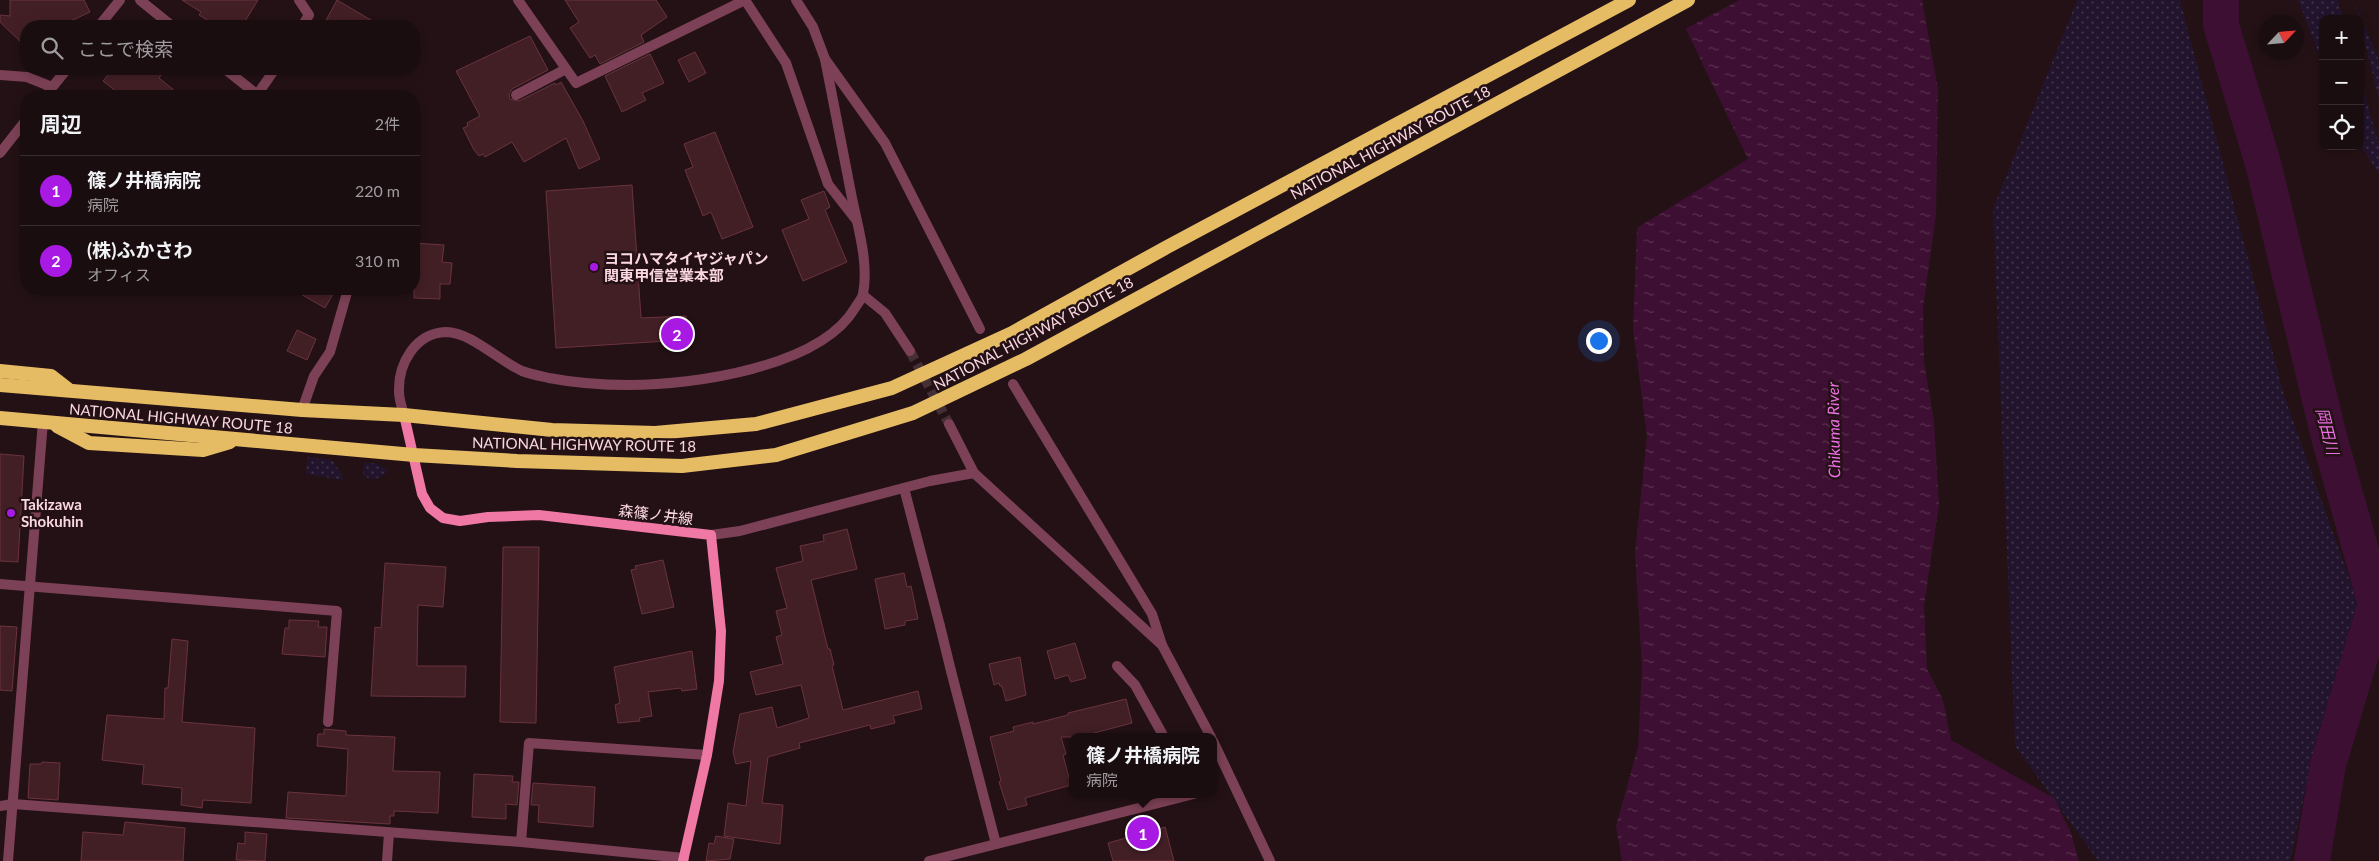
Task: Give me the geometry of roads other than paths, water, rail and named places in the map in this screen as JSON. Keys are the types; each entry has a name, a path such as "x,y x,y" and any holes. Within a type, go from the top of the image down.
{"highway":[{"name":"NATIONAL HIGHWAY ROUTE 18","path":"0,385 302,410 404,415 552,430 655,433 756,424 892,388 1012,333 1167,247 1629,0"},
{"name":"NATIONAL HIGHWAY ROUTE 18","path":"0,418 414,455 517,461 682,466 776,455 913,413 1026,359 1688,0"},
{"path":"0,371 51,376 71,391"}],"main road":[{"name":"森篠ノ井線","path":"404,415 422,494 430,508 443,518 460,521 488,517 539,515 711,535 721,632 719,681 707,755 683,860"}],"street":[{"path":"104,20 120,0"},
{"path":"140,0 165,20"},
{"path":"299,0 308,15 305,20"},
{"path":"518,0 576,82 745,0 786,63 828,184 857,221"},
{"path":"404,415 398,393 400,372 407,355 419,342 433,335 447,332 466,338 522,371 548,378 630,385 697,379 773,363 807,350 830,337 849,319 863,295 864,258 825,59 813,27 796,0"},
{"path":"825,59 885,143 980,329"},
{"path":"516,95 566,69"},
{"path":"50,90 61,75"},
{"path":"233,75 252,90"},
{"path":"261,90 271,75"},
{"path":"0,76 27,77 52,87"},
{"path":"0,153 20,128"},
{"path":"302,410 314,376 330,352 346,295"},
{"path":"863,295 885,314 910,351"},
{"path":"1013,384 1152,614 1162,645 1209,733"},
{"path":"8,861 47,422"},
{"path":"949,424 974,473 1162,645"},
{"path":"711,535 762,525 904,488 974,473"},
{"path":"904,488 996,844"},
{"path":"0,584 336,611 328,722"},
{"path":"1117,666 1134,685 1162,733"},
{"path":"521,842 529,743 707,755"},
{"path":"1217,749 1270,861"},
{"path":"928,861 958,858 996,844 1182,798"},
{"path":"0,806 13,804 521,842 683,860"},
{"path":"388,861 389,833"}],"water":[{"name":"Chikuma River","path":"1672,0 1922,0 1938,89 1936,215 1923,307 1924,362 1934,421 1939,505 1924,606 1927,669 1943,700 1951,740 2054,798 2071,833 2079,861 1622,861 1616,826 1638,747 1642,667 1635,553 1647,436 1633,329 1637,228 1748,159"}],"waterway":[{"name":"岡田川","path":"2221,0 2221,25 2263,163 2329,437 2376,604 2328,765 2312,861"}],"tunnel":[{"path":"910,351 949,424"}],"place":[{"name":"ヨコハマタイヤジャパン 関東甲信営業本部","path":"594,267"},
{"name":"(株)ふかさわ","path":"677,334"},
{"name":"Takizawa Shokuhin","path":"11,513"},
{"name":"篠ノ井橋病院","path":"1143,833"}]}
